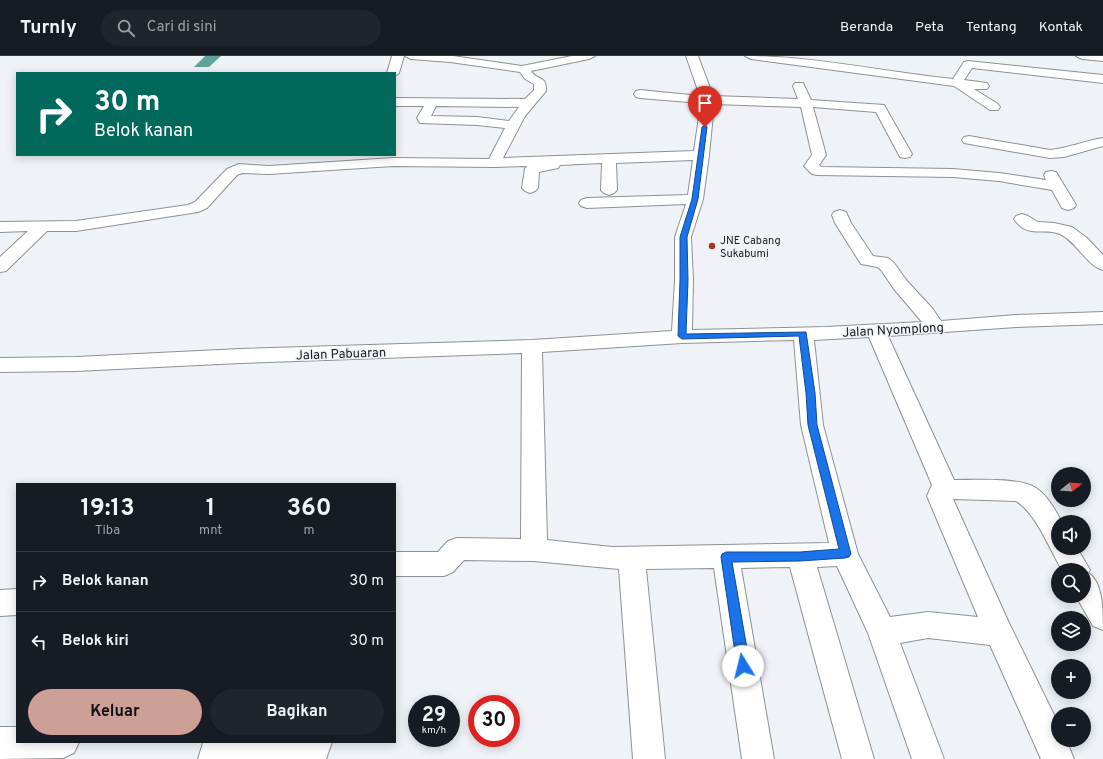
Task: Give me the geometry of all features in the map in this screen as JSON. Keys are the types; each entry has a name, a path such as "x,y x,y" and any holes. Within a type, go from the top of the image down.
{"street":[{"path":"393,72 398,56"},
{"path":"411,56 451,58 524,69 589,56"},
{"path":"682,336 684,280 683,237 695,199 708,100 692,56"},
{"path":"751,56 833,66 901,77 983,86"},
{"path":"1082,56 1103,58"},
{"path":"957,83 968,64 1103,80"},
{"path":"494,162 513,124 526,103 540,91 540,84 538,81 529,77 524,69"},
{"path":"957,83 994,107"},
{"path":"799,86 806,104 819,155 811,166 817,171 953,173 999,177 1058,186"},
{"path":"640,94 708,100 880,108"},
{"path":"867,95 880,108 905,154"},
{"path":"396,102 526,103"},
{"path":"432,102 424,118 425,120 477,121 513,124"},
{"path":"969,140 1050,154 1064,153 1087,145 1103,142"},
{"path":"1033,152 1058,186 1068,205"},
{"path":"530,188 532,168 609,160 701,156"},
{"path":"0,228 76,226 192,209 200,205 237,162 269,170 339,160 393,162 494,162 701,156"},
{"path":"609,160 609,190"},
{"path":"586,203 695,199"},
{"path":"840,215 843,223 867,260 882,262 888,267 900,285 925,312 936,327"},
{"path":"1022,219 1027,225 1032,227 1058,228 1073,235 1103,265"},
{"path":"0,267 43,226"},
{"name":"Jalan Nyomplong","path":"682,336 876,330 1016,321 1103,318"},
{"path":"876,330 946,489"},
{"path":"803,333 812,425 845,554 882,632 928,759"},
{"name":"Jalan Pabuaran","path":"0,365 76,364 240,356 532,346 682,336"},
{"path":"532,346 534,550"},
{"path":"1051,527 1036,502 1029,495 1020,491 946,489 941,491 939,496 999,633 1058,759"},
{"path":"396,564 444,564 457,549 534,550 612,558 800,556 845,554"},
{"path":"800,556 858,759"},
{"path":"726,557 758,759"},
{"path":"631,558 649,759"},
{"path":"1091,596 1103,617"},
{"path":"0,603 16,602"},
{"path":"882,632 928,625 999,633"},
{"path":"0,743 16,743"},
{"path":"214,752 314,748 316,743"}],"shaded area":[{"path":"205,56 221,56 209,67 194,67"}],"place":[{"name":"JNE Cabang Sukabumi","path":"712,246"}],"route":[{"path":"705,127 695,199 683,237 684,280 682,336 803,333 812,425 845,554 726,557 743,666"}]}
